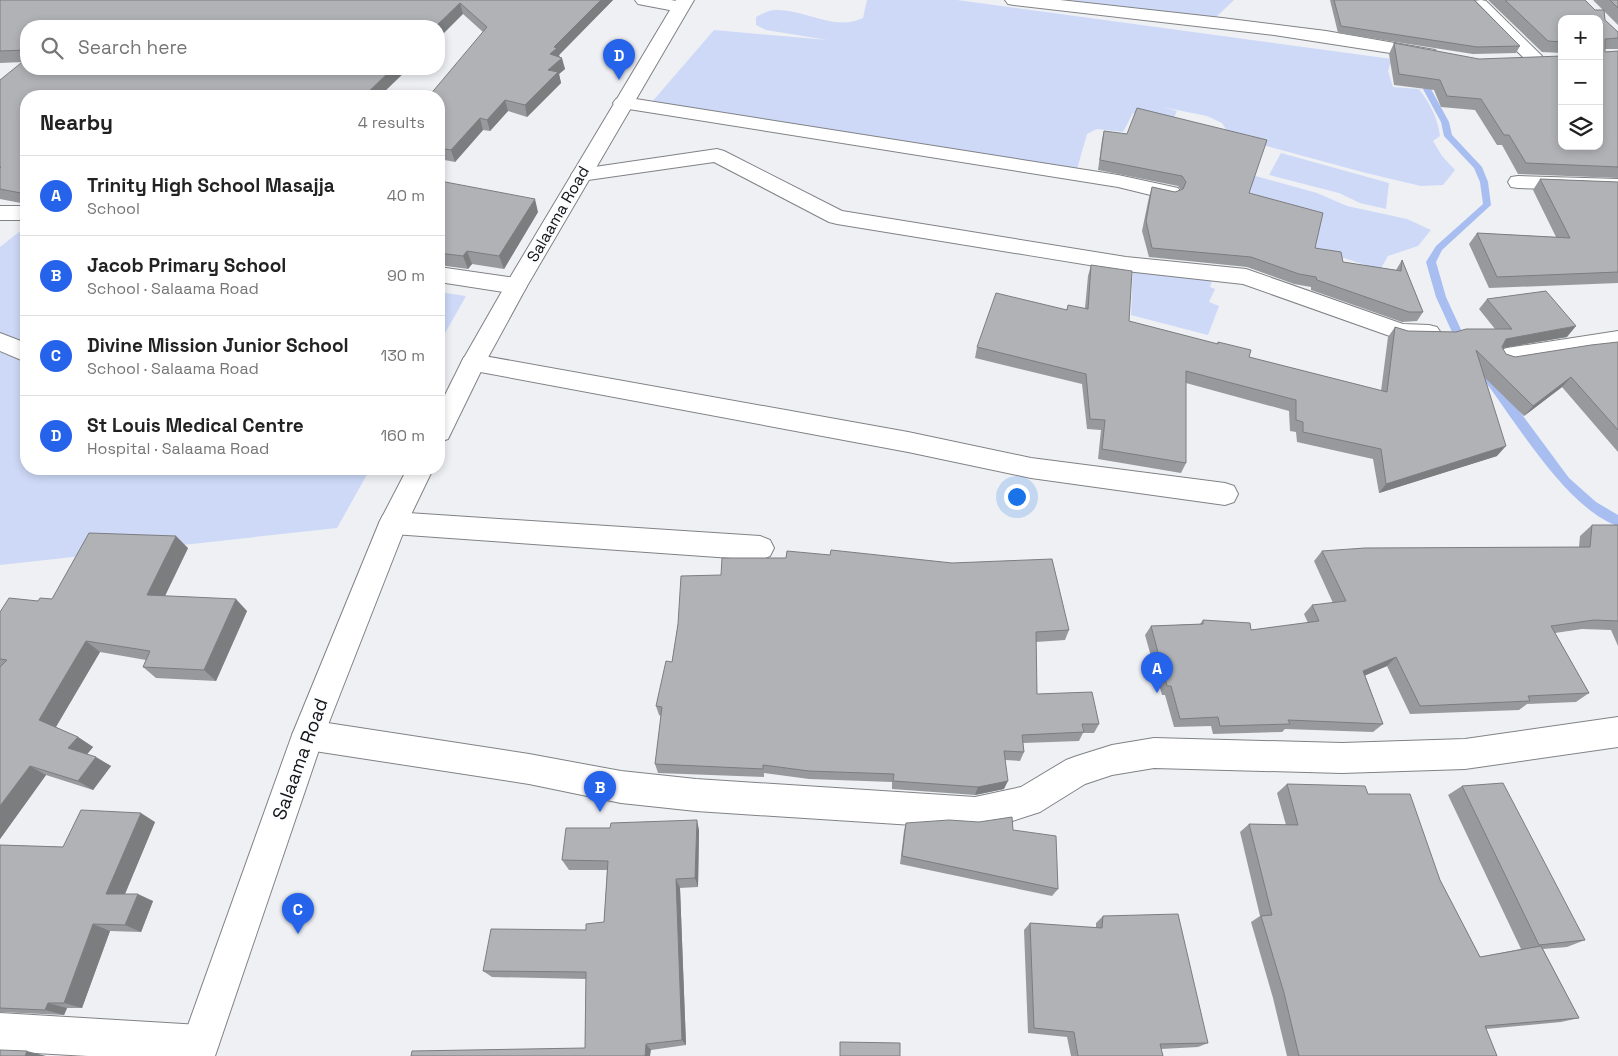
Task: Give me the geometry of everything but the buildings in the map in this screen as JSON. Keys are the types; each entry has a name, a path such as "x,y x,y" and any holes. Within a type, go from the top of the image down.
{"street":[{"path":"644,0 683,4"},
{"path":"1014,0 1233,25 1391,47 1437,56"},
{"name":"Salaama Road","path":"445,420 473,363 516,286 683,4"},
{"path":"1480,5 1545,60 1510,62"},
{"path":"624,103 1118,181 1171,193"},
{"path":"581,175 718,155 837,217 1126,264 1246,277 1400,332 1448,333"},
{"path":"1518,182 1618,185"},
{"path":"0,213 20,213"},
{"path":"445,275 516,286"},
{"path":"1507,357 1618,339"},
{"path":"0,341 20,350"},
{"path":"473,363 908,442 1031,468 1225,494"},
{"name":"Salaama Road","path":"198,1050 308,735 393,523 417,475"},
{"path":"393,523 760,548"},
{"path":"308,735 529,769 639,789 696,795 976,813 1028,801 1077,771 1112,760 1154,753 1342,758 1465,754 1618,732"},
{"path":"0,1032 198,1050"}],"shaded area":[{"path":"867,0 957,0 1392,59 1388,71 1393,87 1419,89 1430,105 1437,122 1440,136 1433,141 1442,156 1455,170 1443,185 1421,186 1230,136 1222,123 1207,116 1162,107 1177,111 1171,125 1133,113 1123,132 1097,129 1087,134 1077,169 651,103 714,30 828,40 766,30 756,25 756,17 775,10 798,13 841,23 852,22 863,18"},
{"path":"1068,0 1234,0 1216,17"},
{"path":"1281,153 1389,183 1386,209 1360,203 1339,193 1269,175"},
{"path":"1219,166 1317,193 1347,206 1407,219 1431,230 1418,246 1388,256 1380,270 1311,247 1221,192"},
{"path":"20,232 20,475 367,475 337,528 0,565 0,247"},
{"path":"1133,266 1215,271 1210,287 1215,289 1209,302 1219,306 1208,335 1131,315"},
{"path":"445,293 466,296 445,333"}],"waterway":[{"path":"1430,74 1427,89 1445,122 1448,136 1478,167 1484,182 1487,205 1439,248 1431,262 1441,297 1463,345"},
{"path":"1488,377 1565,481 1592,505 1618,521"}],"place":[{"name":"St Louis Medical Centre","path":"619,80"},
{"name":"Trinity High School Masajja","path":"1157,693"},
{"name":"Jacob Primary School","path":"600,812"},
{"name":"Divine Mission Junior School","path":"298,934"}]}
